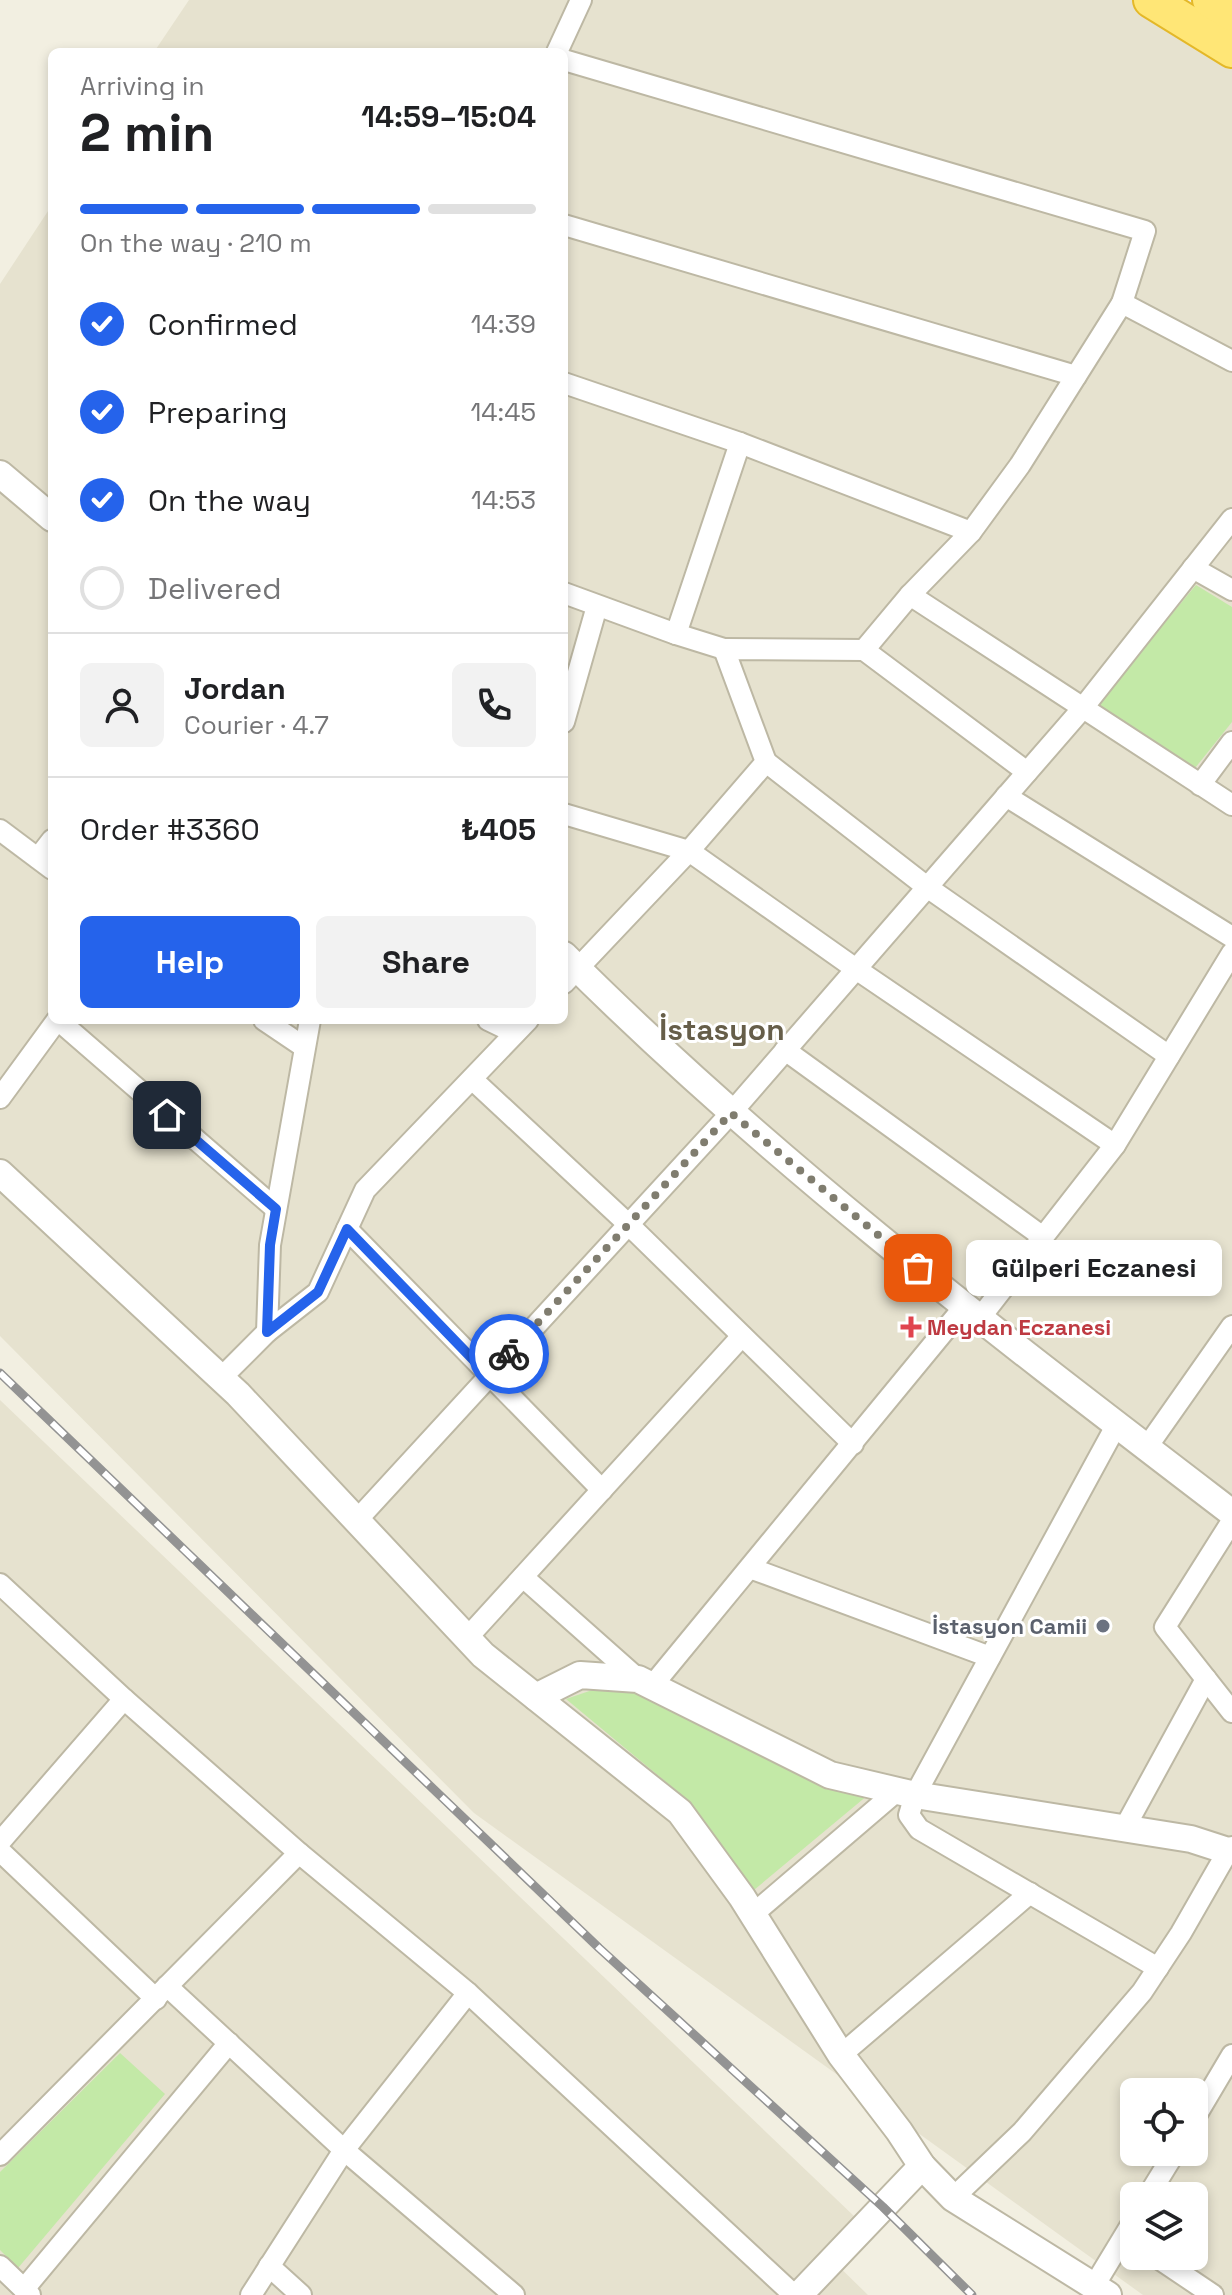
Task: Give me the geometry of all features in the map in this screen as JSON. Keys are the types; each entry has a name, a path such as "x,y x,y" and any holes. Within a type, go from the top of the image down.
{"highway":[{"path":"1151,0 1232,50"},
{"path":"1210,0 1232,13"}],"street":[{"path":"559,48 581,0"},
{"path":"568,61 1145,231 1122,303 1020,465 971,532 910,595 864,650"},
{"path":"568,226 1076,376"},
{"path":"1122,303 1232,361"},
{"path":"568,384 740,443 971,532"},
{"path":"676,634 740,443"},
{"path":"0,474 48,515"},
{"path":"357,1520 731,1113 1082,709 1232,519"},
{"path":"1193,568 1232,590"},
{"path":"568,595 724,649 864,650 1027,772"},
{"path":"910,595 1232,805"},
{"path":"568,708 597,606"},
{"path":"724,649 766,762 927,887 1169,1056"},
{"path":"1200,785 1232,742"},
{"path":"766,762 689,851 568,969 731,1113 972,1313 1232,1513"},
{"path":"1006,796 1232,937"},
{"path":"568,815 689,851 1115,1145"},
{"path":"0,830 45,864"},
{"path":"645,1683 750,1568 853,1444 1043,1237 1115,1145 1232,953"},
{"path":"0,1098 55,1024"},
{"path":"63,1024 276,1209"},
{"path":"270,1024 304,1047"},
{"path":"267,1332 270,1245 309,1024"},
{"path":"221,1378 267,1332 318,1292 365,1190 522,1027"},
{"path":"785,1050 1043,1237"},
{"path":"472,1079 628,1224 853,1444"},
{"path":"0,1173 221,1378 483,1655 680,1812 752,1915 841,2055 922,2166 953,2198 1101,2291 1120,2254"},
{"path":"347,1229 602,1490"},
{"path":"1147,1447 1232,1326"},
{"path":"467,1638 742,1336"},
{"path":"752,1915 906,1793 990,1657 1117,1424"},
{"path":"1232,1521 1165,1627 1232,1712"},
{"path":"750,1568 990,1657"},
{"path":"523,1577 645,1683 830,1775 906,1793 1191,1839 1231,1851 1142,1992 1022,2132 953,2198"},
{"path":"0,1584 124,1699 299,1853 468,1993 796,2295 922,2166"},
{"path":"536,1697 580,1675 645,1683"},
{"path":"1124,1829 1206,1679"},
{"path":"0,1842 124,1699"},
{"path":"906,1793 909,1815 919,1829 1158,1968"},
{"path":"0,1851 162,1993 229,2043 344,2150 514,2295"},
{"path":"0,2155 299,1853"},
{"path":"841,2055 1030,1893"},
{"path":"251,2295 344,2150 468,1993"},
{"path":"0,2266 27,2292 229,2043"},
{"path":"1208,2095 1232,2055"},
{"path":"269,2266 301,2295"},
{"path":"1176,2270 1213,2295"}],"shaded area":[{"path":"189,0 1164,0 1232,28 1232,2295 1143,2295 474,1813 0,1336 0,284 48,211 48,1024 568,1024 568,48 157,48"},
{"path":"0,1400 855,2217 824,2252 868,2295 0,2295"}],"green space":[{"path":"1196,585 1232,607 1232,722 1195,768 1097,704"},
{"path":"604,1686 657,1700 868,1795 754,1890 684,1797 566,1699"},
{"path":"120,2053 165,2094 18,2268 0,2250 0,2172"}],"railway":[{"path":"0,1373 599,1948 883,2207 972,2295"}],"way so far":[{"path":"509,1354 731,1113 918,1268"}],"place":[{"name":"Gülperi Eczanesi","path":"918,1268"},
{"name":"Meydan Eczanesi","path":"911,1327"},
{"name":"İstasyon Camii","path":"1103,1626"}],"district":[{"name":"İstasyon","path":"722,1029"}],"route":[{"path":"167,1115 276,1209 270,1245 267,1332 318,1292 347,1229 489,1376 509,1354"}]}
